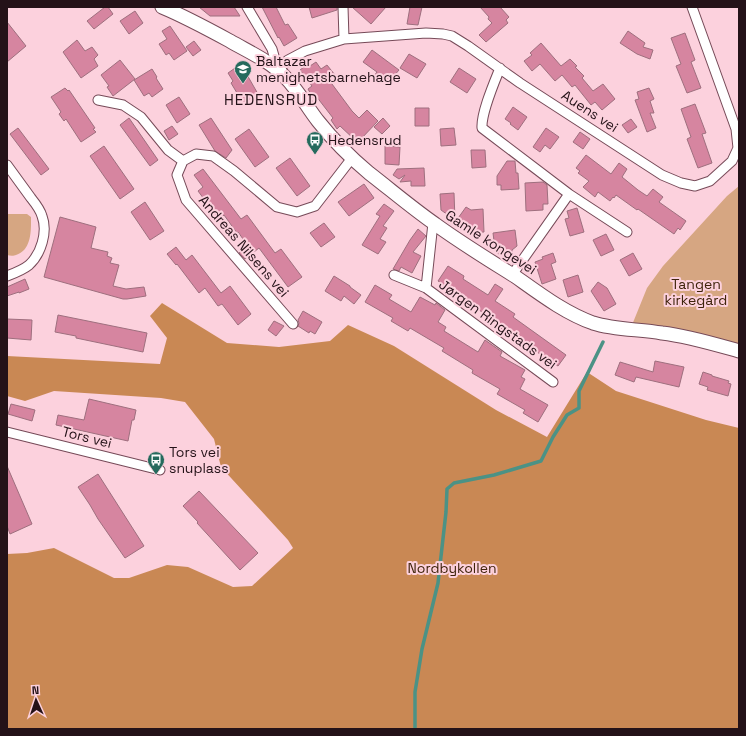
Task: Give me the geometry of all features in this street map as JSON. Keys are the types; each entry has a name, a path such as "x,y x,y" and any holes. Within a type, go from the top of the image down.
{"main road":[{"name":"Gamle kongevei","path":"162,7 179,14 224,38 257,56 278,70 293,86 318,121 352,158 433,223 569,312 596,324 681,336 739,351"}],"street":[{"name":"Gamle kongevei","path":"247,7 272,49 278,70"},
{"path":"343,7 344,40"},
{"name":"Auens vei","path":"278,70 288,60 305,51 344,40 426,32 443,34 459,40 520,83 662,175 682,183 695,186 710,181 721,172 732,161 738,148 736,129 692,7"},
{"path":"500,68 489,95 482,122 482,128 569,194 627,232"},
{"path":"98,100 123,105 141,117 168,150 184,161 196,154 213,156 234,170 277,207 297,212 315,206 352,158"},
{"name":"Andreas Nilsens vei","path":"184,161 177,175 186,200 293,324"},
{"path":"7,165 38,207 42,215 44,229 42,243 33,261 23,269 7,276"},
{"path":"512,275 569,194"},
{"name":"Jørgen Ringstads vei","path":"426,288 433,223"},
{"name":"Jørgen Ringstads vei","path":"394,275 426,288 553,382"},
{"name":"Tors vei","path":"7,432 160,470"}],"green space":[{"name":"Tangen kirkegård","path":"739,186 739,346 632,325 647,288 663,266 727,196"},
{"path":"7,214 27,214 31,217 30,239 28,244 25,249 14,256 7,255"},
{"name":"Nordbykollen","path":"162,303 227,343 279,347 330,341 348,325 394,346 496,410 547,437 587,372 616,391 706,420 739,428 739,729 7,729 7,554 27,553 54,548 114,578 129,578 167,565 188,567 233,587 252,586 293,548 288,540 221,467 214,439 185,402 161,398 54,391 25,401 7,396 7,356 160,364 167,338 150,316"}],"building":[{"path":"105,7 108,7 113,14 94,29 87,21"},
{"path":"199,7 234,7 240,16 210,16"},
{"path":"262,7 276,7 285,25 288,24 297,38 284,46 279,37 278,38"},
{"path":"309,7 337,7 337,10 312,18"},
{"path":"352,7 386,7 371,24"},
{"path":"410,7 422,7 418,25 407,24"},
{"path":"480,7 500,7 509,17 506,20 508,23 486,42 479,35 492,23"},
{"path":"135,11 143,23 129,34 120,21"},
{"path":"7,22 26,46 7,62"},
{"path":"170,26 187,51 174,60 169,53 166,55 159,44 167,39 162,31"},
{"path":"628,31 645,43 643,47 653,50 650,59 637,54 620,43"},
{"path":"685,33 695,60 691,62 701,88 687,93 676,66 681,64 671,38"},
{"path":"77,40 85,51 92,47 98,55 94,59 98,66 81,78 63,52"},
{"path":"194,41 201,50 193,56 186,47"},
{"path":"541,43 561,66 570,59 577,66 575,67 584,76 582,78 593,91 603,84 615,99 602,110 595,102 591,105 575,85 572,87 562,75 555,81 540,64 532,71 524,61 532,55 530,53"},
{"path":"372,50 399,70 386,85 374,76 377,72 363,62"},
{"path":"409,54 426,64 417,78 400,68"},
{"path":"120,60 135,79 113,96 107,87 109,86 101,75"},
{"path":"316,62 321,69 327,65 335,75 329,80 359,118 367,110 378,121 360,140 358,138 355,140 340,126 337,129 331,120 333,118 316,96 313,98 308,89 312,86 300,70 308,64 310,66"},
{"path":"238,66 244,75 246,73 258,94 243,103 231,83 233,81 228,73"},
{"path":"459,68 476,79 467,93 450,82"},
{"path":"152,69 163,89 152,97 149,93 144,96 134,80"},
{"path":"65,88 68,91 69,90 95,128 93,129 96,132 81,142 66,119 64,121 59,114 61,112 51,97"},
{"path":"649,88 654,99 650,101 654,113 650,113 656,128 647,132 635,100 639,99 637,92"},
{"path":"179,97 190,114 177,123 166,105"},
{"path":"695,104 706,133 702,134 712,163 698,168 687,139 691,137 681,109"},
{"path":"513,107 527,117 518,130 505,119"},
{"path":"415,108 429,108 429,126 415,126"},
{"path":"129,118 158,160 150,166 120,125"},
{"path":"211,118 232,150 226,158 215,151 199,125"},
{"path":"383,118 390,126 382,134 374,127"},
{"path":"631,119 637,127 628,133 622,125"},
{"path":"172,126 178,134 169,140 164,131"},
{"path":"18,128 49,169 41,175 10,134"},
{"path":"454,128 456,145 441,146 440,129"},
{"path":"546,128 559,137 550,149 545,145 540,152 533,147"},
{"path":"249,129 269,157 255,167 235,139"},
{"path":"580,132 590,139 583,149 573,142"},
{"path":"104,146 134,189 120,199 90,156"},
{"path":"385,146 400,147 399,165 385,164"},
{"path":"471,150 485,150 486,167 472,168"},
{"path":"586,155 611,174 619,163 627,169 622,177 647,196 653,189 663,197 659,202 686,221 680,230 678,228 674,234 616,195 610,201 598,192 595,197 583,187 589,181 578,173 580,171 576,168"},
{"path":"290,158 310,186 297,196 276,168"},
{"path":"507,161 515,161 516,173 518,173 519,189 501,190 501,185 497,185 497,176"},
{"path":"424,168 425,186 411,186 411,181 400,182 405,175 399,179 393,175 397,169"},
{"path":"203,169 241,219 247,215 275,253 281,249 302,277 288,287 259,248 245,259 239,253 248,246 224,215 219,219 198,191 203,187 194,175"},
{"path":"543,182 547,185 548,204 543,204 543,210 526,211 525,183"},
{"path":"364,184 374,198 349,216 338,202"},
{"path":"454,193 455,220 441,210 440,194"},
{"path":"145,202 164,231 150,240 131,212"},
{"path":"384,204 394,211 383,226 387,228 380,239 386,242 378,254 362,245 380,216 376,214"},
{"path":"466,207 471,210 483,209 484,232 470,233 470,227 465,227 456,221"},
{"path":"577,208 584,232 570,236 565,219 569,218 567,211"},
{"path":"60,217 96,227 91,248 108,252 107,256 112,258 110,263 119,265 113,286 126,289 144,287 146,296 123,299 44,277"},
{"path":"324,223 335,237 321,247 310,233"},
{"path":"418,229 426,236 413,252 421,256 412,273 401,267 399,271 393,269 410,240"},
{"path":"515,230 517,246 512,250 512,252 498,254 498,248 495,249 493,233"},
{"path":"606,234 614,250 601,256 593,240"},
{"path":"176,247 186,260 192,255 221,293 230,286 251,314 238,325 222,304 218,306 205,288 199,293 177,264 176,265 167,254"},
{"path":"553,253 556,262 551,264 556,279 542,284 535,262 543,259 542,257"},
{"path":"633,253 642,269 629,276 620,260"},
{"path":"448,266 464,276 463,279 488,295 495,284 503,289 495,301 515,314 513,317 566,355 558,366 489,320 491,318 464,300 465,298 438,281"},
{"path":"578,275 583,292 568,297 563,280"},
{"path":"334,276 361,295 354,304 344,296 341,301 325,291"},
{"path":"25,279 29,289 7,296 7,287"},
{"path":"598,282 607,288 616,304 604,311 591,291"},
{"path":"375,285 392,295 389,299 411,312 420,297 435,305 436,303 445,310 438,322 446,327 444,331 478,352 485,340 502,352 500,356 525,370 521,377 525,379 520,389 548,405 538,422 523,413 525,410 497,394 500,389 472,373 473,370 442,351 444,348 410,328 408,331 391,321 393,318 365,302"},
{"path":"303,311 322,322 315,334 310,331 309,333 298,326 298,320"},
{"path":"58,315 147,333 143,352 55,332"},
{"path":"7,319 32,320 31,340 7,338"},
{"path":"274,321 284,326 276,336 268,330"},
{"path":"655,361 684,367 679,387 636,377 634,382 615,375 620,362 653,372"},
{"path":"703,372 729,381 728,383 731,384 728,396 707,390 708,387 699,384"},
{"path":"89,399 136,410 134,420 132,420 128,441 56,425 58,415 84,420"},
{"path":"11,404 35,410 32,421 8,414"},
{"path":"7,466 32,524 10,534 7,526"},
{"path":"98,474 144,546 125,558 78,487"},
{"path":"199,491 258,553 240,570 183,506"}],"waterway":[{"path":"415,729 415,692 422,649 438,583 447,489 454,483 494,475 541,461 553,437 567,415 579,408 579,391 603,342"}],"place":[{"name":"Baltazar menighetsbarnehage","path":"243,84"},
{"name":"Hedensrud","path":"315,155"},
{"name":"Tors vei snuplass","path":"156,475"}],"district":[{"name":"HEDENSRUD","path":"271,100"}]}
